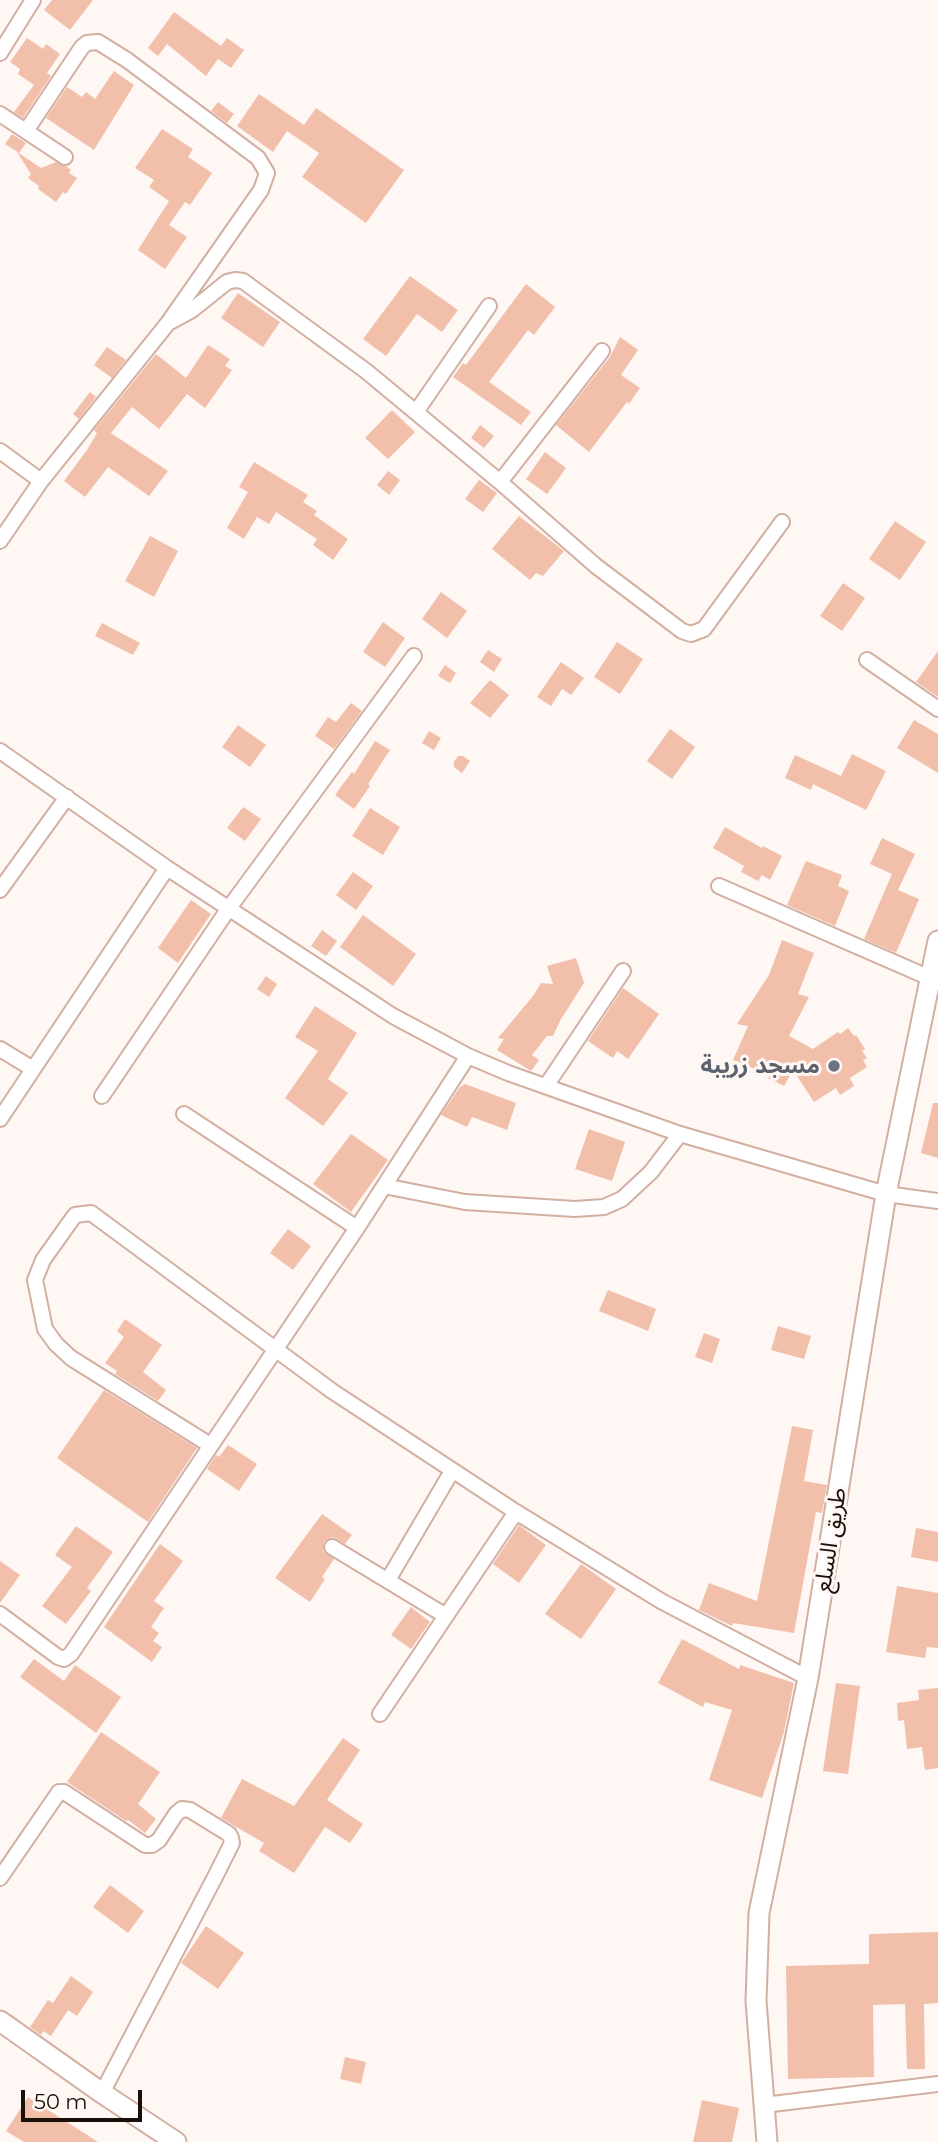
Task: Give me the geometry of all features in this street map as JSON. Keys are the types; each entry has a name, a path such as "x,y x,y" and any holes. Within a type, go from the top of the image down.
{"street":[{"path":"0,53 33,0"},
{"path":"0,541 41,481 168,323 261,190 267,173 258,158 98,42 82,47 26,131"},
{"path":"0,114 65,158"},
{"path":"168,323 192,310 227,282 243,281 366,371 596,566 672,626 691,634 704,629 782,522"},
{"path":"416,412 489,306"},
{"path":"500,482 602,351"},
{"path":"0,451 41,481"},
{"path":"102,1096 229,908 414,656"},
{"path":"867,660 938,709"},
{"path":"0,751 167,868 393,1016 468,1056 680,1134 886,1194 938,1201"},
{"path":"0,890 67,797"},
{"path":"0,1119 167,868"},
{"path":"719,886 930,978"},
{"name":"طريق السلع","path":"767,2142 756,2001 759,1913 808,1678 886,1194 938,941"},
{"path":"546,1086 623,971"},
{"path":"0,1049 33,1069"},
{"path":"0,1614 58,1657 64,1659 71,1654 357,1228 468,1056"},
{"path":"184,1114 357,1228"},
{"path":"384,1186 465,1202 575,1209 604,1207 622,1199 651,1172 680,1134"},
{"path":"210,1445 71,1358 55,1344 45,1329 35,1280 43,1260 75,1215 91,1213 332,1391 516,1512 661,1601 808,1678"},
{"path":"388,1580 452,1471"},
{"path":"380,1714 516,1512"},
{"path":"332,1547 446,1616"},
{"path":"0,1878 59,1791 64,1791 145,1845 152,1845 159,1840 182,1809 190,1810 229,1834 231,1838 232,1843 221,1866 102,2093"},
{"path":"0,2021 176,2142"},
{"path":"764,2105 938,2084"}],"building":[{"path":"52,0 93,0 70,30 44,10"},
{"path":"174,12 221,46 227,38 244,50 231,68 218,59 206,76 167,44 158,56 148,48"},
{"path":"27,38 43,49 46,44 60,54 47,73 51,76 23,118 14,112 34,85 18,74 20,69 10,62"},
{"path":"114,71 134,85 94,150 46,118 67,87 82,97 86,92 95,99"},
{"path":"259,94 304,125 316,108 404,170 366,223 302,177 319,153 287,131 273,152 237,126"},
{"path":"218,102 234,114 227,123 211,111"},
{"path":"162,129 193,149 188,157 212,173 190,205 185,202 169,225 187,237 165,269 138,250 169,201 149,187 154,180 135,168"},
{"path":"12,134 26,143 19,153 5,144"},
{"path":"17,152 41,168 56,162 66,166 71,170 69,173 77,178 66,194 63,192 56,202 28,178 31,174"},
{"path":"410,276 458,310 442,332 417,314 386,356 363,339"},
{"path":"526,284 555,307 534,335 528,330 489,382 531,412 521,425 453,377 463,363 466,365"},
{"path":"238,293 280,322 263,347 221,318"},
{"path":"620,337 638,350 621,375 640,388 589,452 556,425 610,357"},
{"path":"208,345 230,359 225,366 232,370 205,408 187,394 159,429 132,407 111,433 168,471 149,496 108,467 85,497 64,481 97,433 94,430 156,354 186,378"},
{"path":"107,347 126,360 112,378 94,365"},
{"path":"90,392 96,397 79,419 73,414"},
{"path":"392,410 415,432 388,459 365,438"},
{"path":"480,425 494,436 484,448 471,438"},
{"path":"545,452 566,468 547,494 526,479"},
{"path":"254,462 308,495 303,502 317,511 314,515 348,539 333,560 313,545 317,539 276,512 269,524 257,517 244,539 227,528 248,492 239,487"},
{"path":"388,471 400,480 389,495 377,485"},
{"path":"479,480 497,493 483,512 465,499"},
{"path":"519,516 564,551 543,576 536,573 530,580 492,549"},
{"path":"895,521 926,542 900,580 869,559"},
{"path":"150,536 178,551 154,597 125,581"},
{"path":"843,583 865,598 842,631 820,616"},
{"path":"441,592 467,611 447,638 422,619"},
{"path":"383,622 405,638 385,667 363,652"},
{"path":"102,623 140,643 133,655 95,636"},
{"path":"617,642 643,659 620,694 594,677"},
{"path":"488,650 502,659 494,672 480,662"},
{"path":"938,651 938,697 916,682"},
{"path":"561,662 584,678 571,695 562,689 551,706 537,697"},
{"path":"445,665 456,673 450,683 438,676"},
{"path":"490,680 509,695 490,718 470,703"},
{"path":"351,703 362,711 334,749 315,736 328,717 336,722"},
{"path":"914,720 938,734 938,773 897,748"},
{"path":"238,725 266,745 250,767 222,747"},
{"path":"670,729 695,747 672,779 647,761"},
{"path":"429,731 441,738 434,750 422,743"},
{"path":"375,741 390,750 354,809 335,795 352,772 354,774"},
{"path":"852,754 886,771 866,810 813,784 811,790 785,778 795,755 841,776"},
{"path":"458,756 470,761 462,773 454,767"},
{"path":"243,807 261,819 245,841 227,828"},
{"path":"370,808 400,827 383,855 352,836"},
{"path":"725,827 782,856 770,880 762,875 758,881 741,872 744,866 713,848"},
{"path":"882,838 915,854 898,890 919,899 896,953 864,939 892,874 870,864"},
{"path":"806,861 842,875 838,886 849,891 835,926 787,905"},
{"path":"353,872 373,886 356,910 336,895"},
{"path":"191,900 211,914 178,963 158,948"},
{"path":"363,915 416,954 393,986 340,947"},
{"path":"322,930 337,941 326,956 311,946"},
{"path":"782,940 814,953 798,994 809,997 789,1036 813,1049 848,1028 865,1049 862,1051 867,1058 863,1060 867,1067 850,1078 854,1086 840,1095 836,1088 814,1102 793,1070 784,1086 768,1078 770,1075 733,1060 748,1026 737,1024 769,975"},
{"path":"576,958 584,983 553,1036 547,1036 532,1055 539,1060 531,1071 497,1050 504,1039 498,1038 541,983 553,984 547,966"},
{"path":"266,976 277,984 269,997 257,989"},
{"path":"623,988 659,1014 628,1059 617,1051 613,1058 588,1041"},
{"path":"315,1006 357,1033 328,1079 348,1093 323,1126 285,1098 318,1051 295,1037"},
{"path":"465,1084 516,1103 507,1130 472,1117 467,1127 441,1115 460,1087"},
{"path":"933,1103 938,1103 938,1158 921,1153"},
{"path":"589,1129 625,1142 612,1181 575,1169"},
{"path":"351,1134 388,1160 351,1212 313,1184"},
{"path":"288,1229 311,1246 293,1270 270,1253"},
{"path":"608,1290 656,1309 648,1331 599,1311"},
{"path":"125,1319 162,1345 143,1372 166,1390 158,1401 115,1374 117,1371 105,1363 124,1337 117,1331"},
{"path":"778,1326 811,1336 804,1359 771,1350"},
{"path":"704,1333 720,1339 712,1363 695,1357"},
{"path":"104,1390 197,1448 148,1522 57,1458"},
{"path":"792,1426 813,1430 804,1481 827,1485 822,1513 816,1512 794,1633 733,1623 732,1626 699,1610 709,1583 757,1601"},
{"path":"228,1445 257,1464 239,1491 207,1469 216,1455 219,1457"},
{"path":"322,1514 352,1535 345,1544 333,1537 324,1541 323,1551 334,1559 310,1602 275,1578"},
{"path":"519,1525 546,1545 519,1583 493,1564"},
{"path":"76,1526 113,1552 87,1588 91,1591 66,1624 42,1606 72,1567 55,1555"},
{"path":"916,1528 938,1532 938,1562 911,1557"},
{"path":"160,1544 183,1561 154,1601 164,1608 151,1627 159,1633 153,1641 162,1647 152,1662 104,1627"},
{"path":"0,1561 20,1575 0,1603"},
{"path":"581,1564 616,1589 581,1639 545,1614"},
{"path":"897,1586 938,1593 938,1648 927,1647 925,1658 886,1652"},
{"path":"411,1607 430,1622 411,1649 391,1635"},
{"path":"682,1639 739,1669 740,1665 794,1683 784,1732 762,1798 709,1780 732,1710 705,1702 703,1707 658,1683"},
{"path":"34,1659 64,1681 75,1665 121,1697 96,1733 20,1677"},
{"path":"836,1683 860,1686 848,1774 823,1771"},
{"path":"938,1688 938,1768 925,1770 922,1747 907,1749 904,1720 898,1721 897,1703 919,1700 918,1690"},
{"path":"101,1732 160,1772 138,1804 156,1819 145,1833 67,1782"},
{"path":"343,1738 360,1750 327,1800 363,1824 350,1843 325,1827 294,1873 259,1851 264,1843 221,1818 242,1779 294,1806"},
{"path":"110,1885 144,1911 128,1933 93,1907"},
{"path":"206,1926 244,1953 218,1989 181,1963"},
{"path":"938,1932 938,2003 924,2004 925,2069 907,2069 905,2004 873,2005 874,2077 788,2079 786,1966 869,1964 869,1934"},
{"path":"71,1976 93,1992 77,2016 68,2010 51,2036 43,2031 41,2035 30,2027 48,2000 53,2003"},
{"path":"345,2057 366,2062 361,2084 340,2079"},
{"path":"28,2097 98,2142 24,2142 6,2131"},
{"path":"702,2100 739,2108 732,2142 693,2142"}],"place":[{"name":"مسجد زريبة","path":"834,1066"}]}
